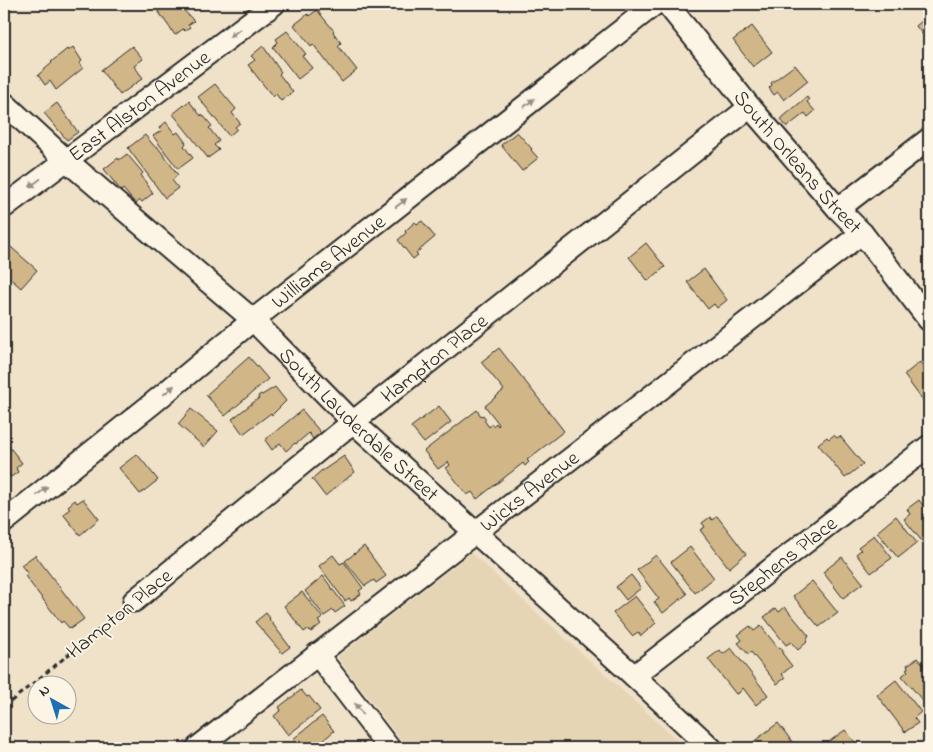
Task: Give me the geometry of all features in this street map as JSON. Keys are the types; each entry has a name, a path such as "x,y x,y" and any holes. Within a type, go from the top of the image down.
{"street":[{"name":"East Alston Avenue","path":"4,207 274,4"},
{"name":"Williams Avenue","path":"4,522 253,320 655,4"},
{"name":"South Orleans Street","path":"667,4 750,107 926,307"},
{"name":"South Lauderdale Street","path":"4,103 66,160 253,320 353,422 711,748"},
{"name":"Hampton Place","path":"134,601 353,422 750,107"},
{"path":"838,209 929,139"},
{"name":"Wicks Avenue","path":"196,748 862,233"},
{"name":"Stephens Place","path":"634,676 929,446"},
{"path":"317,654 388,748"}],"path":[{"name":"Hampton Place","path":"4,707 134,601"}],"shaded area":[{"path":"471,553 686,748 407,748 337,657"}],"building":[{"path":"164,4 178,4 194,21 188,25 190,27 185,31 183,29 175,35 158,11"},
{"path":"369,4 380,4 373,9"},
{"path":"317,10 341,43 338,46 357,70 342,82 313,44 311,46 294,25 308,14 309,16"},
{"path":"929,15 929,43 916,26"},
{"path":"752,26 772,52 753,67 733,40"},
{"path":"287,31 306,54 302,56 312,68 298,79 273,47 278,42 276,39"},
{"path":"132,46 143,59 134,66 143,78 120,95 101,70"},
{"path":"263,46 281,72 279,74 293,92 281,101 276,94 273,97 248,65 255,60 251,56"},
{"path":"73,47 82,61 79,63 83,68 56,90 50,81 45,85 38,75 67,49 68,51"},
{"path":"795,65 808,81 784,100 778,92 774,95 769,88 772,85 771,83"},
{"path":"215,84 236,109 232,113 240,123 235,127 237,129 229,136 198,97"},
{"path":"807,97 809,100 807,102 815,111 808,117 805,113 787,127 781,120 783,117"},
{"path":"189,101 212,126 209,128 219,141 214,145 219,150 208,158 173,114"},
{"path":"57,103 78,132 67,140 44,113"},
{"path":"166,122 175,134 178,132 186,143 184,146 193,158 178,169 153,136 161,131 159,128"},
{"path":"517,132 538,158 522,171 501,145"},
{"path":"145,135 155,147 157,146 178,175 172,180 178,188 165,198 128,148"},
{"path":"127,154 143,173 141,175 153,193 142,202 140,200 136,204 123,189 121,191 104,169 118,158 119,160"},
{"path":"422,221 435,237 416,253 418,255 413,259 398,240 415,222 417,224"},
{"path":"4,241 37,270 21,288 4,273"},
{"path":"646,243 665,267 648,281 629,257"},
{"path":"704,269 727,300 717,308 714,304 708,309 687,282"},
{"path":"499,348 564,431 527,460 529,462 525,466 523,463 477,499 472,492 467,495 446,468 450,465 448,462 438,469 424,451 477,410 486,419 484,420 489,427 496,423 498,426 499,424 485,406 504,390 481,362"},
{"path":"249,357 268,379 225,416 206,395"},
{"path":"920,362 929,374 929,404 927,406 904,375"},
{"path":"275,387 286,401 272,415 271,413 243,434 232,419 259,398 258,396"},
{"path":"439,406 451,422 424,443 411,427"},
{"path":"191,409 218,431 204,447 178,424"},
{"path":"302,410 321,433 313,439 309,433 286,451 280,443 272,450 265,440"},
{"path":"834,435 837,438 840,436 863,464 845,478 818,444 827,437 829,439"},
{"path":"4,440 22,463 16,468 18,472 11,477 9,474 4,477"},
{"path":"137,454 158,480 140,494 119,468"},
{"path":"344,456 355,472 325,496 312,479"},
{"path":"83,499 99,519 80,535 63,514 70,509 68,506 75,500 77,503"},
{"path":"919,500 929,514 929,550 904,519 910,514 907,509"},
{"path":"717,516 746,554 729,568 700,530 705,527 702,523 710,517 712,520"},
{"path":"896,516 917,543 898,558 877,532"},
{"path":"874,535 892,558 871,573 856,554 861,550 858,547"},
{"path":"364,546 386,576 376,583 374,580 365,586 345,561"},
{"path":"690,547 714,578 695,593 671,562"},
{"path":"35,555 84,619 70,629 63,621 61,623 25,576 28,574 21,565"},
{"path":"333,555 340,564 344,562 363,588 359,591 361,594 351,601 349,598 345,601 319,566"},
{"path":"656,555 687,594 663,613 654,602 659,599 637,570"},
{"path":"842,557 863,583 843,598 823,572"},
{"path":"631,575 641,588 626,600 616,587"},
{"path":"323,576 345,606 335,613 333,610 324,616 305,591"},
{"path":"812,581 838,613 819,627 793,596"},
{"path":"302,592 323,618 318,621 321,624 311,632 308,629 304,632 284,606"},
{"path":"635,596 656,623 641,636 638,632 632,636 613,613"},
{"path":"785,607 809,636 807,642 798,650 791,642 786,645 764,617 776,608 779,612"},
{"path":"266,613 290,647 282,653 255,622"},
{"path":"750,626 754,631 761,626 778,648 780,647 783,651 782,653 792,666 782,674 785,678 777,684 751,652 748,654 738,643 742,640 738,635"},
{"path":"731,648 768,695 756,705 743,688 736,694 708,659 720,650 723,654"},
{"path":"918,658 929,671 929,704 927,706 902,676 908,671 906,669 908,668 907,665"},
{"path":"896,680 921,712 914,718 918,723 905,732 877,695"},
{"path":"301,690 307,697 309,696 320,710 288,735 274,716 281,710 279,707"},
{"path":"322,716 334,731 314,748 300,748 293,739"},
{"path":"778,723 793,743 786,748 749,748 748,746"},
{"path":"845,730 860,748 836,748 830,741"},
{"path":"341,741 347,748 331,748"}]}
